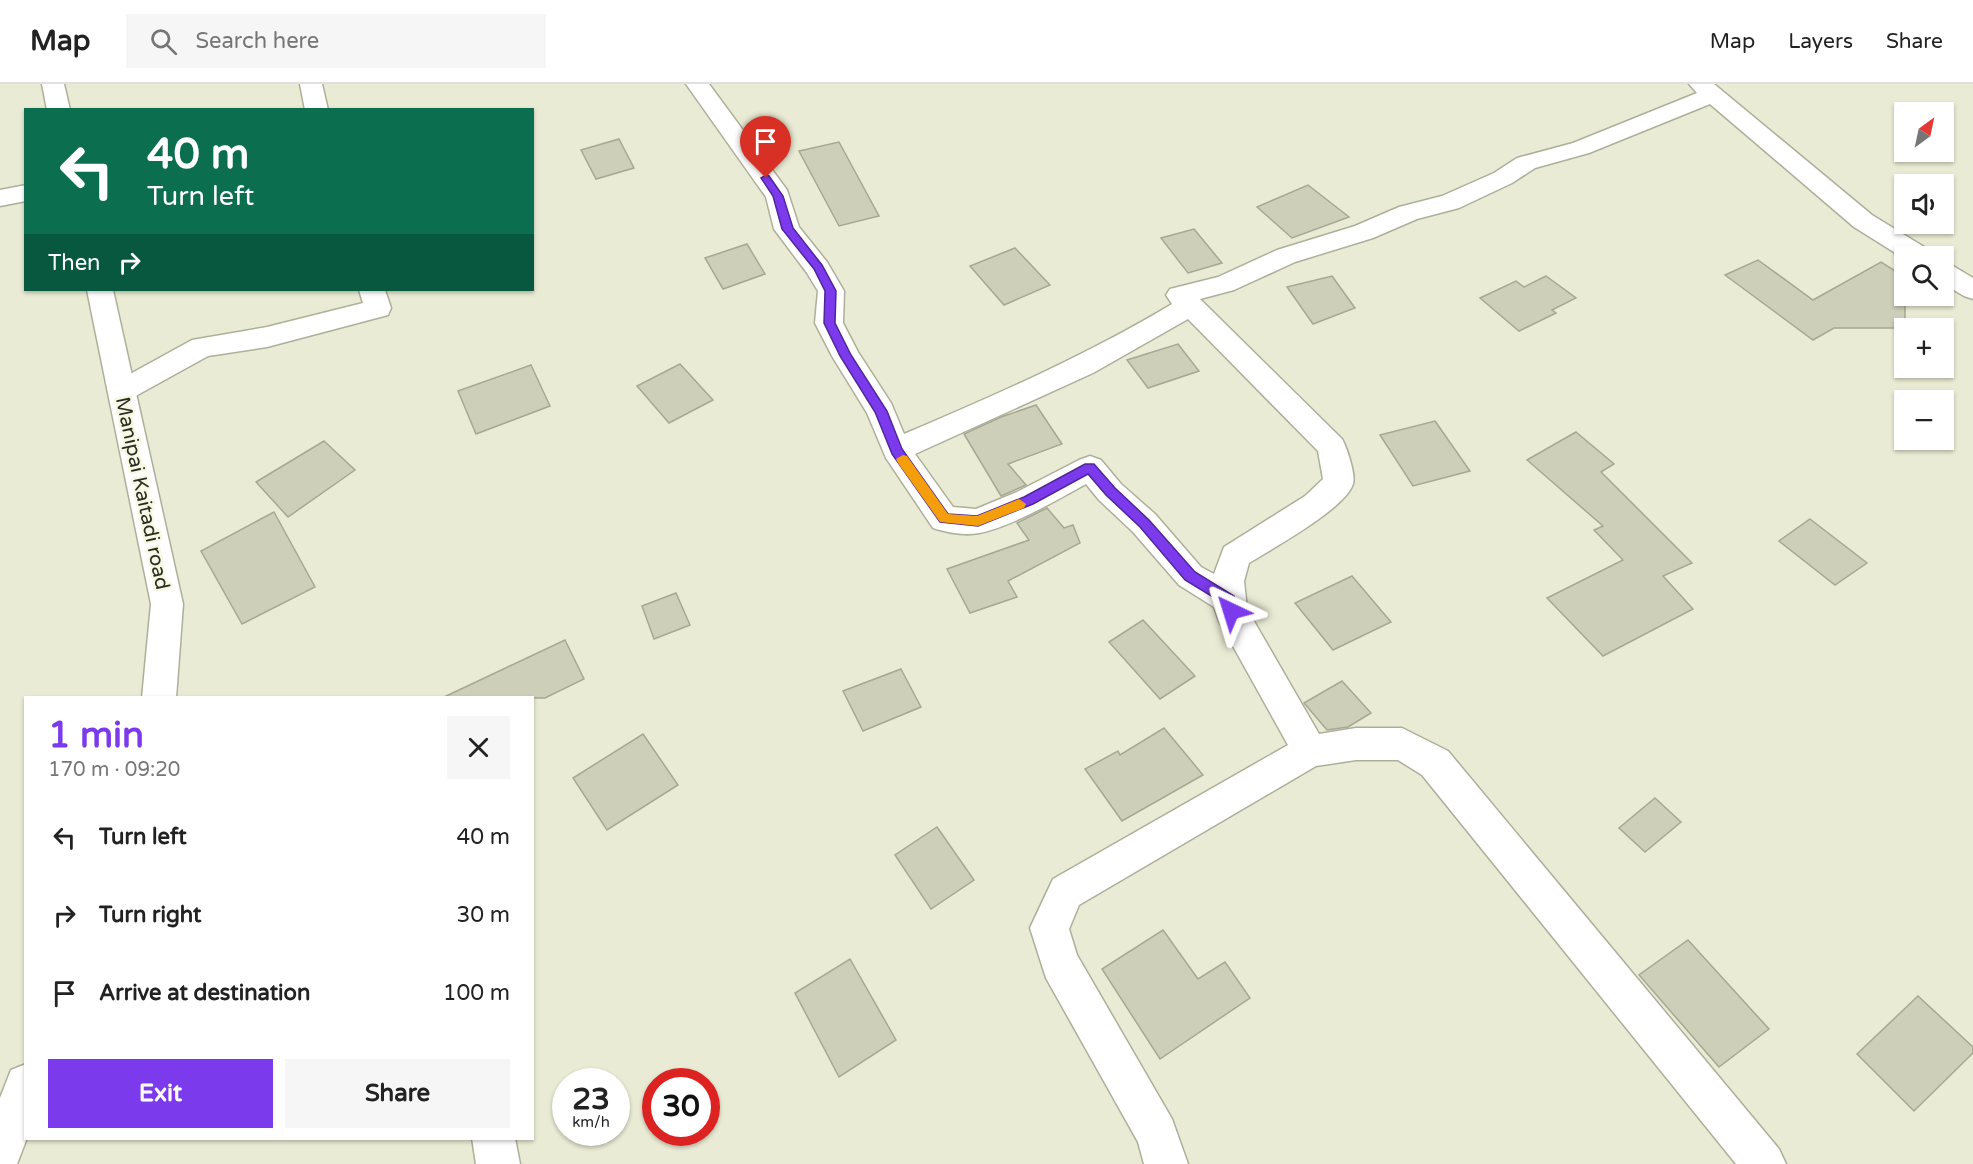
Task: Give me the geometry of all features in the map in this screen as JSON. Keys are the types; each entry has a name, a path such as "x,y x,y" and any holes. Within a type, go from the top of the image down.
{"street":[{"path":"53,84 59,108"},
{"path":"311,84 317,108"},
{"path":"697,84 778,196 788,229 818,268 831,291 829,323 846,356 881,411 896,450 945,519 978,521 1028,501 1090,468 1110,492 1144,523 1190,576 1230,600"},
{"path":"1310,751 1231,611 1228,581 1235,556 1316,505 1339,482 1332,447 1179,295 1225,284 1286,256 1364,232 1408,213 1450,202 1503,178 1526,163 1581,148 1707,89 1863,221 1904,246"},
{"path":"0,198 24,193"},
{"path":"1954,278 1973,290"},
{"name":"Manipai Kaitadi road","path":"100,291 167,604 159,696"},
{"path":"122,391 202,347 267,337 339,316 378,308 372,291"},
{"path":"896,450 1042,387 1148,332 1190,306"},
{"path":"1166,1164 1156,1134 1060,964 1049,928 1066,892 1310,751 1356,744 1402,744 1435,763 1764,1164"},
{"path":"0,1152 24,1090"},
{"path":"493,1140 498,1164"}],"building":[{"path":"619,139 634,168 596,179 581,150"},
{"path":"839,142 879,216 839,226 799,151"},
{"path":"1308,185 1349,217 1292,238 1257,207"},
{"path":"1194,229 1222,263 1188,273 1161,238"},
{"path":"747,244 765,274 723,289 705,258"},
{"path":"1015,248 1050,285 1004,305 970,266"},
{"path":"1758,260 1813,300 1881,262 1894,270 1894,306 1905,306 1905,318 1894,318 1894,328 1834,328 1813,340 1725,275"},
{"path":"1332,276 1355,308 1313,324 1287,287"},
{"path":"1546,276 1576,298 1552,310 1556,313 1519,331 1480,298 1516,281 1524,287"},
{"path":"1178,344 1199,371 1148,388 1127,360"},
{"path":"680,364 713,400 669,423 637,386"},
{"path":"531,365 550,406 476,434 458,391"},
{"path":"1036,405 1062,444 1008,464 1026,485 1001,496 964,434 1001,417"},
{"path":"1435,421 1470,471 1413,486 1380,435"},
{"path":"1576,432 1614,464 1601,472 1692,563 1663,576 1693,609 1603,656 1547,598 1623,560 1594,530 1603,526 1527,460"},
{"path":"324,441 355,470 288,517 256,482"},
{"path":"1047,508 1064,528 1073,525 1080,543 1008,581 1017,597 970,613 947,569 1029,540 1017,523"},
{"path":"274,512 315,587 242,624 201,551"},
{"path":"1810,519 1867,563 1835,585 1779,541"},
{"path":"1352,576 1391,622 1333,650 1295,603"},
{"path":"676,593 690,625 654,639 642,606"},
{"path":"1143,620 1195,676 1160,699 1109,642"},
{"path":"565,640 584,679 545,698 446,696"},
{"path":"901,669 921,707 863,731 843,691"},
{"path":"1342,681 1371,713 1348,727 1327,730 1304,703"},
{"path":"1164,728 1203,775 1122,821 1085,769 1118,751 1120,755"},
{"path":"643,734 678,785 607,830 573,778"},
{"path":"1655,798 1681,822 1645,852 1619,828"},
{"path":"937,827 974,880 931,909 895,855"},
{"path":"1163,930 1198,979 1225,962 1250,998 1160,1059 1102,969"},
{"path":"1688,940 1769,1029 1719,1067 1639,975"},
{"path":"850,959 896,1040 839,1077 795,993"},
{"path":"1918,996 1973,1047 1973,1053 1914,1111 1857,1054"}],"slow traffic":[{"path":"903,459 945,519 978,521 1019,504"}],"route":[{"path":"766,178 778,196 788,229 818,268 831,291 829,323 846,356 881,411 896,450 945,519 978,521 1028,501 1090,468 1110,492 1144,523 1190,576 1230,600 1231,611"}]}
